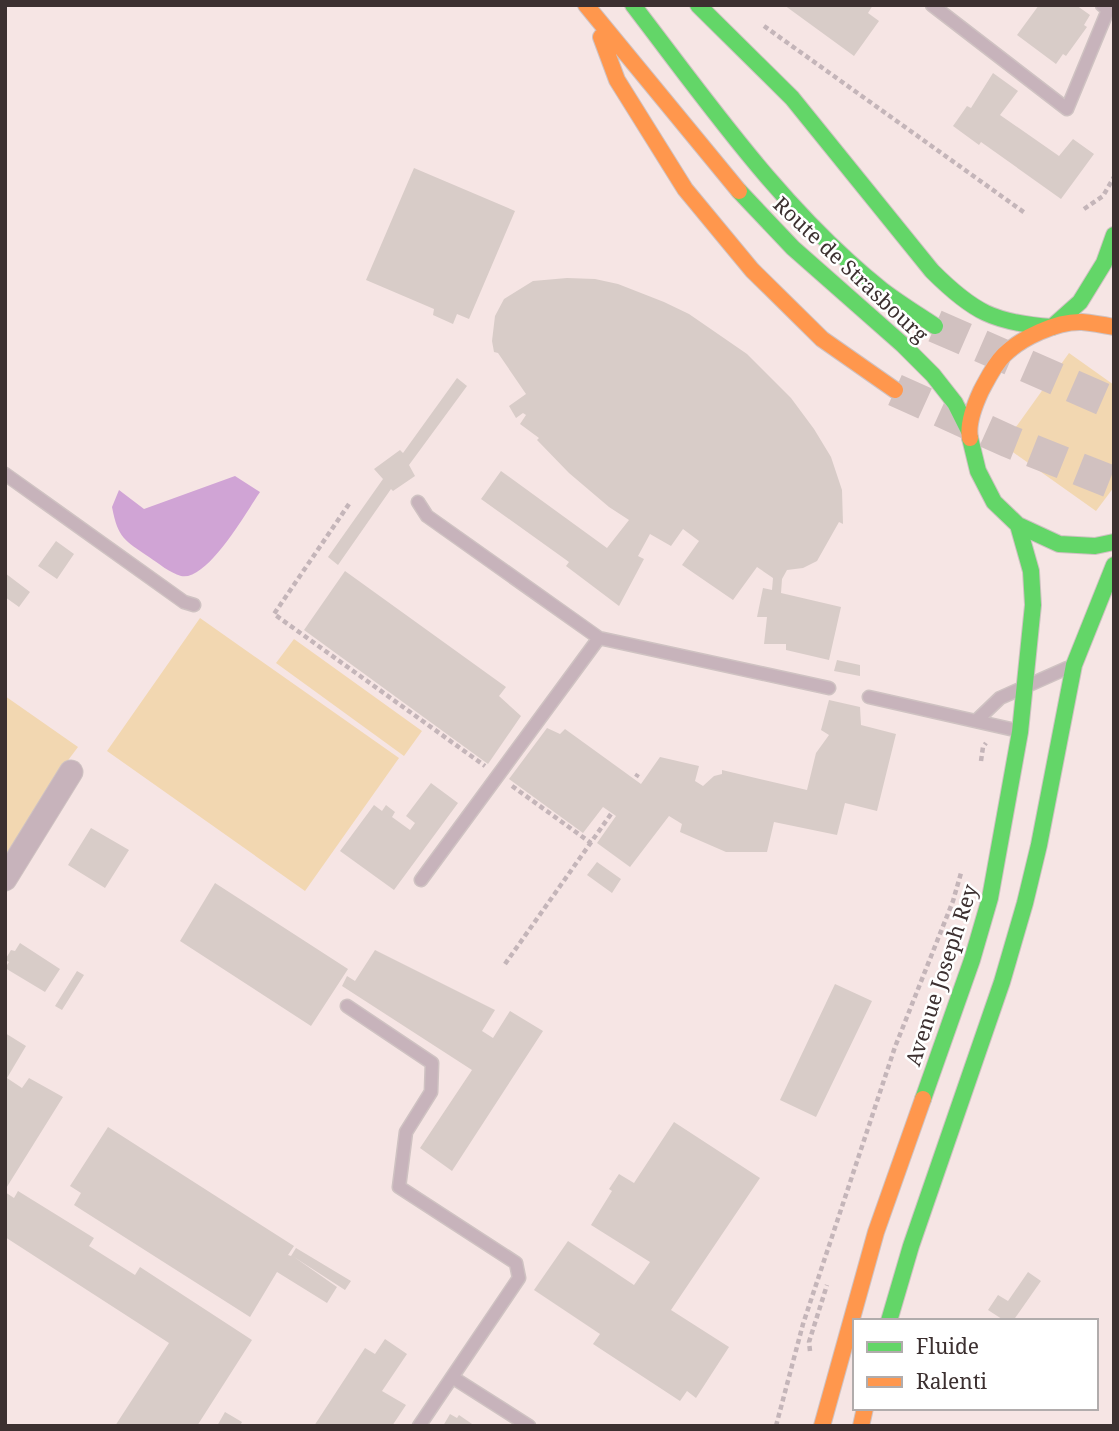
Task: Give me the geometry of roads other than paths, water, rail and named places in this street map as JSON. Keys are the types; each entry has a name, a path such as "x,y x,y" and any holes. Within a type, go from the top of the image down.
{"main road":[{"name":"Route de Strasbourg","path":"633,5 753,158 813,226 874,284 935,326"},
{"path":"698,5 792,98 932,271 954,294 979,310 1018,324 1052,327 1080,302 1104,263 1114,235"},
{"name":"Route de Strasbourg","path":"589,9 617,79 685,190 752,271 822,340 895,390"},
{"name":"Route de Strasbourg","path":"589,9 742,195 793,248 933,375 955,403 969,430"},
{"path":"1114,327 1080,322 1052,327 1020,342 1004,355 992,370 976,402 969,430 978,471 994,502 1018,525 1059,544 1094,547 1114,542"},
{"name":"Avenue Joseph Rey","path":"822,1426 876,1232 972,960 990,898 1020,732 1034,605 1031,571 1018,525"},
{"path":"890,1319 911,1246 1002,982 1039,845 1074,666 1114,565"}],"street":[{"path":"5,879 71,772"}],"lane":[{"path":"932,5 1067,108 1108,10 1102,5"},
{"path":"5,474 184,602 194,606"},
{"path":"418,502 427,516 599,638 829,688"},
{"path":"421,880 599,638"},
{"path":"976,721 1000,698 1074,666"},
{"path":"869,697 1020,732"},
{"path":"347,1006 432,1063 431,1092 406,1132 399,1187 516,1263 519,1278 419,1426"},
{"path":"452,1377 529,1426"}],"tunnel":[{"path":"935,326 1114,404"},
{"path":"895,390 1008,441 1114,483"}]}
